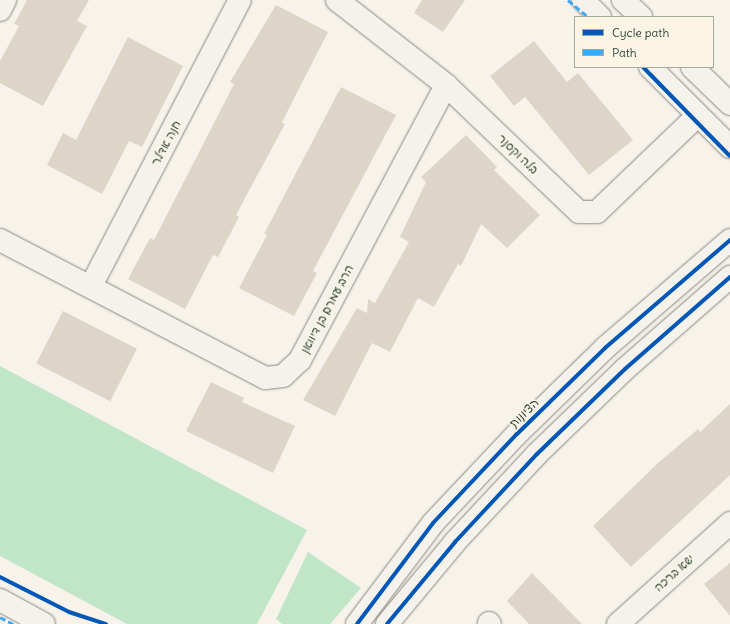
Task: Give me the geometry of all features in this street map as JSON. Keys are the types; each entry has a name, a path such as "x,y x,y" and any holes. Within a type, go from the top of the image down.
{"street":[{"path":"0,10 5,0"},
{"name":"חנה אדלר","path":"91,286 240,0"},
{"name":"בלה וקסנר","path":"337,0 446,85 579,212 597,212 695,118"},
{"path":"583,0 599,16"},
{"path":"623,0 639,16"},
{"path":"651,68 730,147"},
{"path":"693,68 730,104"},
{"name":"הרב עמרם בן דיוואן","path":"0,240 91,286 265,378 283,376 300,360 446,85"},
{"name":"הציונות","path":"357,624 433,524 517,434 605,348 730,240"},
{"path":"387,624 455,542 537,454 625,369 730,277"},
{"name":"ישא ברכה","path":"618,624 730,522"},
{"path":"0,600 44,624"}],"green space":[{"path":"0,366 307,530 257,624 127,624 0,556"},
{"path":"308,552 361,588 330,624 282,624 276,619"}],"building":[{"path":"27,0 89,0 77,21 87,26 43,106 0,83 0,61 19,26 14,24"},
{"path":"422,0 465,0 443,32 414,13"},
{"path":"276,5 328,32 282,122 285,124 236,215 239,217 218,257 213,255 185,309 128,279 150,238 154,240 234,84 230,82"},
{"path":"128,37 183,66 142,147 129,141 102,194 47,165 63,133 76,140"},
{"path":"534,41 567,82 578,73 633,140 589,175 525,97 514,106 490,76"},
{"path":"341,87 396,115 313,271 317,273 294,316 239,288 267,235 264,234"},
{"path":"466,135 497,167 494,170 540,215 507,248 481,224 461,266 458,264 434,307 418,298 390,352 372,343 335,416 303,400 357,308 367,313 368,299 375,303 409,242 400,237 426,182 421,177"},
{"path":"63,311 137,349 110,401 36,364"},
{"path":"211,382 244,398 242,402 295,426 273,473 186,431"},
{"path":"730,404 730,475 631,567 593,526 658,463 698,429 700,432"},
{"path":"730,563 730,616 704,584"},
{"path":"532,573 582,624 529,624 507,601"}],"marked path":[{"path":"568,0 587,16"},
{"path":"0,617 13,624"}],"cycle path":[{"path":"644,68 730,156"},
{"path":"357,624 433,523 517,434 605,348 730,240"},
{"path":"387,624 455,542 537,454 625,369 730,277"},
{"path":"0,577 69,612 106,624"}]}
